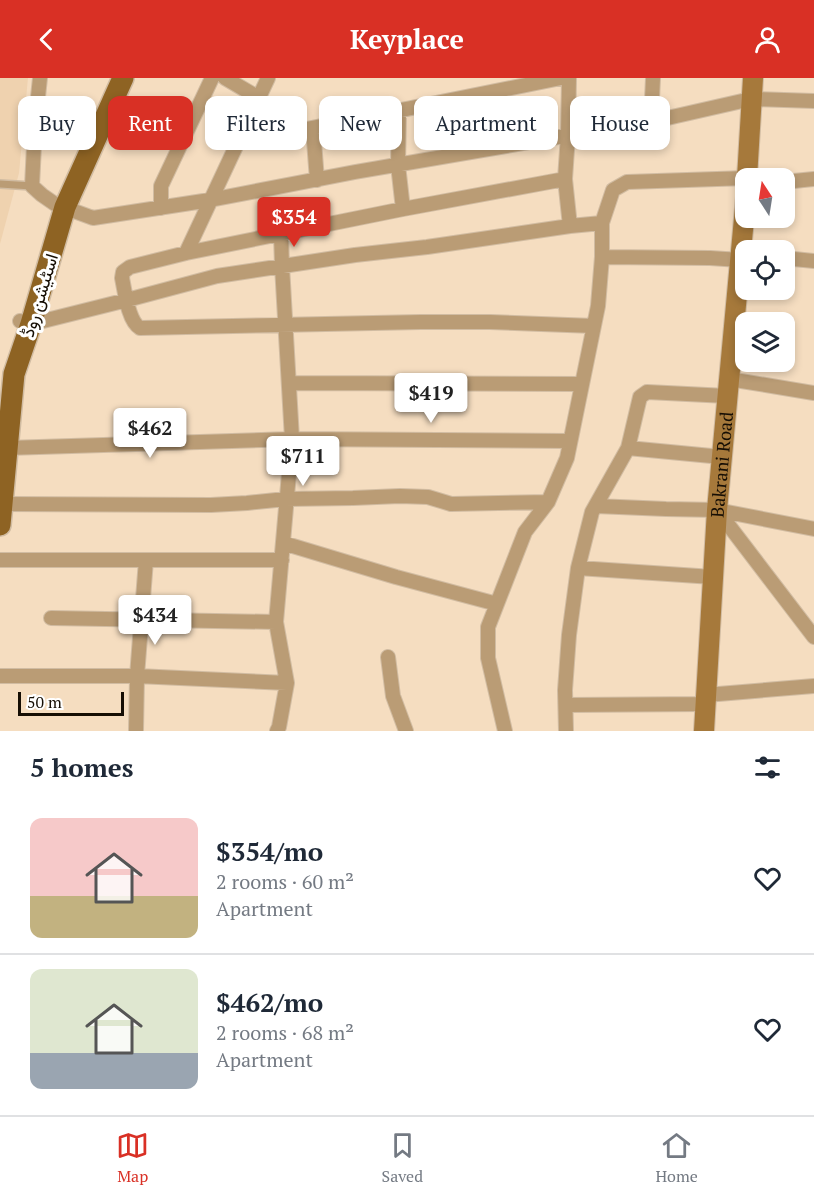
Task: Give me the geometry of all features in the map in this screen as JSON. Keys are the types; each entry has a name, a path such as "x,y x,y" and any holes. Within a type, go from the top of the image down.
{"main road":[{"name":"اسٹیشن روڈ","path":"0,525 14,374 26,322 60,206 114,84"},
{"name":"اسٹیشن روڈ","path":"0,408 4,372 26,322"}],"street":[{"path":"40,78 35,125 33,186 42,195 60,206 93,218 210,200 480,150"},
{"path":"161,208 161,186 212,78"},
{"path":"225,78 256,96"},
{"path":"260,96 268,78"},
{"path":"402,110 561,78"},
{"path":"569,78 565,179 570,226"},
{"path":"652,96 653,78"},
{"path":"748,168 753,78"},
{"path":"670,117 751,99 814,101"},
{"path":"307,129 319,127"},
{"path":"313,128 317,180"},
{"path":"558,137 568,135"},
{"path":"186,253 234,150"},
{"path":"398,150 403,209"},
{"path":"505,731 488,658 488,627 525,532 548,502 567,458 598,306 602,222 613,190 627,182 735,178"},
{"path":"565,179 186,253 130,267 123,272 122,278 131,318 134,325 140,328 444,322 594,326"},
{"path":"795,181 814,179"},
{"path":"26,322 127,300 217,276 602,222"},
{"path":"277,731 287,683 276,622 292,439 281,235"},
{"path":"602,257 735,256"},
{"path":"795,259 814,261"},
{"name":"Bakrani Road","path":"704,731 717,510 737,300"},
{"path":"290,383 582,384"},
{"path":"566,731 569,635 578,568 592,512 628,448 640,397 647,393 728,388 814,393"},
{"path":"7,448 292,439 570,441"},
{"path":"628,448 722,457"},
{"path":"2,504 172,505 400,496 428,497 451,504 548,502"},
{"path":"596,506 717,510 814,529"},
{"path":"717,510 814,637"},
{"path":"283,543 396,578 497,604"},
{"path":"0,560 282,560"},
{"path":"136,731 137,676 146,560"},
{"path":"578,568 713,577"},
{"path":"51,618 276,622"},
{"path":"388,657 393,696 406,731"},
{"path":"0,676 137,676 287,683"},
{"path":"566,705 706,700 814,686"}],"lane":[{"path":"0,184 33,186"}],"shaded area":[{"path":"0,78 28,78 26,96 18,96 18,150 21,150 19,173 0,244"}]}
